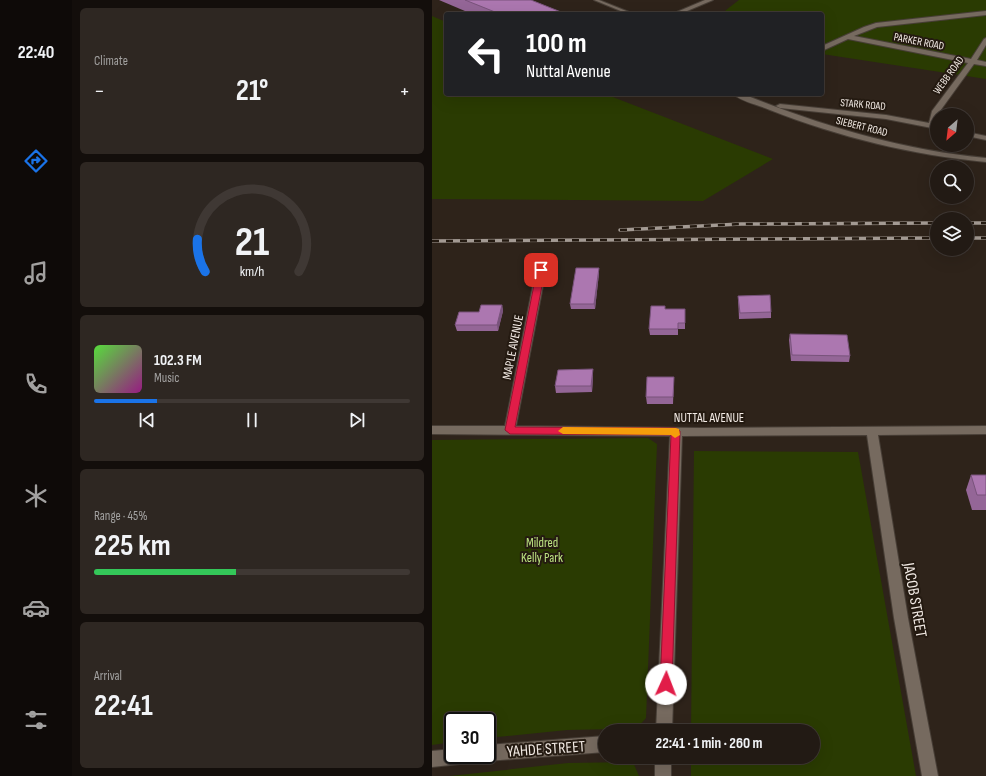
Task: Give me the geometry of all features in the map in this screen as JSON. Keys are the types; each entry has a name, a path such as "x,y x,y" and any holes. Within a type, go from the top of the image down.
{"street":[{"path":"679,12 710,0"},
{"path":"824,48 866,28 876,25 986,13"},
{"name":"PARKER ROAD","path":"848,37 986,64"},
{"name":"WEBB ROAD","path":"938,108 986,40"},
{"name":"SIEBERT ROAD","path":"742,96 821,126 862,138 901,147 986,160"},
{"name":"STARK ROAD","path":"763,104 886,117 930,125"},
{"path":"974,135 986,138"},
{"name":"MAPLE AVENUE","path":"510,430 541,270"},
{"name":"NUTTAL AVENUE","path":"432,430 986,430"},
{"name":"JACOB STREET","path":"872,430 901,618 930,776"},
{"path":"664,724 676,431"},
{"name":"YAHDE STREET","path":"496,752 598,745"},
{"path":"432,759 444,758"},
{"path":"662,776 663,764"}],"lane":[{"path":"596,0 627,12"}],"green space":[{"path":"739,0 986,0 986,79 824,54 824,12 724,12"},
{"path":"432,16 444,21 444,96 610,96 773,159 703,201 432,199"},
{"name":"Mildred Kelly Park","path":"648,438 657,444 646,718 641,724 598,724 598,729 567,730 496,737 496,712 444,712 444,743 432,745 432,440"},
{"path":"694,451 858,452 916,776 691,776 691,764 820,764 820,724 691,724"},
{"path":"568,763 634,764 639,776 450,776"}],"building":[{"path":"465,0 531,0 561,12 495,12"},
{"path":"576,268 599,268 594,304 570,304"},
{"path":"770,295 771,312 740,313 738,296"},
{"path":"481,305 502,305 497,325 455,325 459,312 479,312"},
{"path":"651,306 665,306 665,309 685,309 685,323 678,323 678,329 649,329"},
{"path":"790,334 847,335 850,356 792,355"},
{"path":"593,369 591,386 555,386 558,370"},
{"path":"647,377 674,377 673,397 646,397"},
{"path":"971,475 986,475 986,495 977,495"}],"railway":[{"path":"620,230 741,224 930,223"},
{"path":"974,223 986,223"},
{"path":"432,241 930,238"},
{"path":"974,238 986,238"}],"slow traffic":[{"path":"563,431 676,431 675,435"}],"route":[{"path":"541,270 510,430 676,431 666,684"}]}
